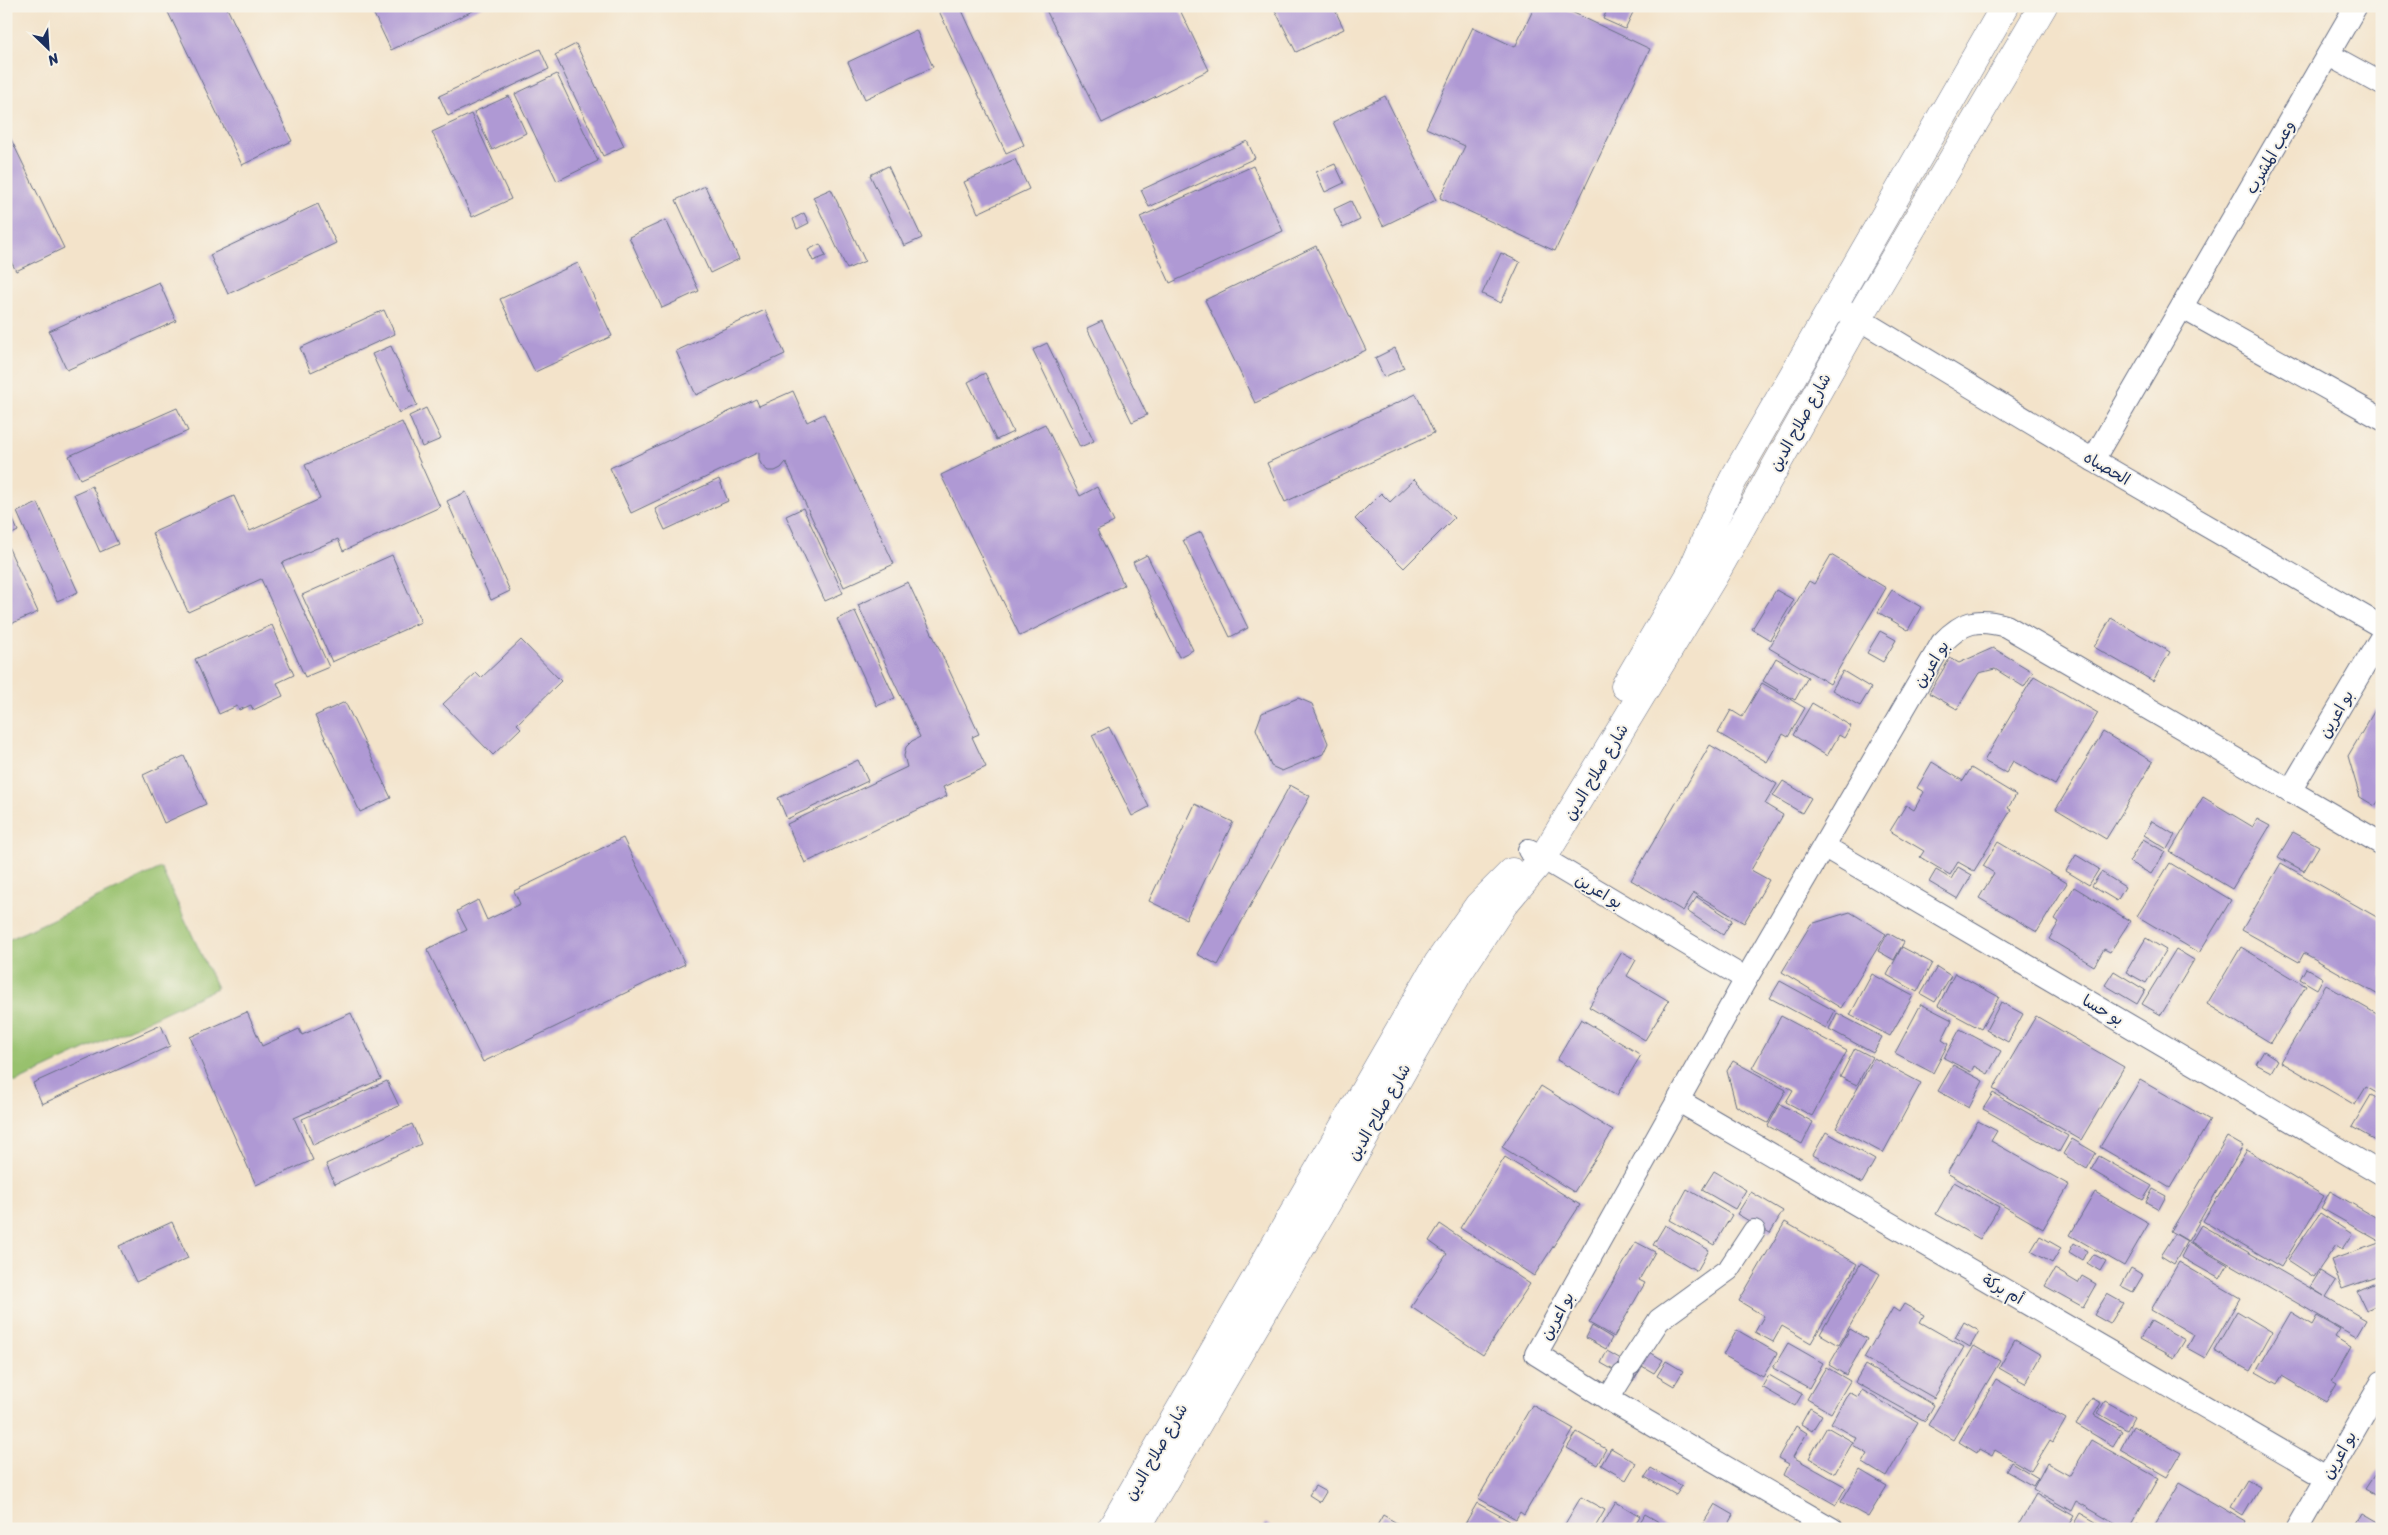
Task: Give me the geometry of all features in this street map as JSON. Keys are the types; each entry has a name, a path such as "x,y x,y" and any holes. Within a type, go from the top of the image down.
{"street":[{"name":"شارع صلاح الدين","path":"1111,1529 1438,963 1478,906 1513,871 1536,854 1682,590 1733,480 2004,6"},
{"name":"شارع صلاح الدين","path":"1136,1529 1468,958 1719,568 1859,318 2044,6"},
{"name":"وعب المشرب","path":"2093,460 2183,308 2356,6"},
{"path":"2329,55 2382,84"},
{"name":"الحصباه","path":"1835,304 2093,460 2382,627"},
{"path":"2183,308 2382,419"},
{"name":"بو اعرين","path":"1832,1529 1608,1399 1536,1354 1680,1100 1746,979 1942,643 1955,630 1971,622 1988,621 2006,626 2382,844"},
{"name":"بو اعرين","path":"2290,791 2382,636"},
{"name":"بو حسا","path":"1824,847 2382,1174"},
{"name":"بو اعرين","path":"1536,854 1746,979"},
{"name":"أم بركة","path":"1680,1100 2326,1477"},
{"path":"1608,1399 1659,1320 1729,1269 1754,1231"},
{"name":"بو اعرين","path":"2296,1529 2382,1382"}],"green space":[{"path":"161,868 217,988 14,1083 6,1066 6,941"}],"building":[{"path":"165,6 226,6 292,141 242,165"},
{"path":"370,6 483,6 391,50"},
{"path":"950,6 960,6 1024,145 1006,153 939,11"},
{"path":"1044,6 1178,6 1209,70 1102,123"},
{"path":"1273,6 1333,6 1344,29 1296,52"},
{"path":"1535,6 1559,6 1650,49 1555,251 1440,198 1465,146 1426,128 1473,27 1515,47"},
{"path":"1609,6 1636,6 1625,29 1603,19"},
{"path":"916,30 933,67 865,99 848,62"},
{"path":"576,44 624,146 603,156 555,55"},
{"path":"540,49 549,69 448,116 439,96"},
{"path":"557,74 598,161 557,181 515,94"},
{"path":"509,96 526,133 492,150 474,112"},
{"path":"1385,96 1436,200 1383,226 1333,122"},
{"path":"471,114 511,199 472,217 432,132"},
{"path":"6,129 64,248 16,271 6,252"},
{"path":"1247,141 1255,158 1149,207 1141,190"},
{"path":"1015,159 1029,189 978,213 964,182"},
{"path":"1335,164 1344,183 1325,192 1316,172"},
{"path":"888,166 922,238 904,246 870,175"},
{"path":"1253,166 1283,231 1170,283 1140,217"},
{"path":"705,186 739,259 710,273 676,200"},
{"path":"831,189 865,261 847,269 813,197"},
{"path":"1351,201 1360,220 1343,228 1334,209"},
{"path":"318,204 336,243 228,294 210,255"},
{"path":"804,213 809,223 797,229 793,219"},
{"path":"666,220 699,291 662,308 629,237"},
{"path":"820,244 826,256 813,261 808,250"},
{"path":"1316,246 1366,350 1255,403 1205,300"},
{"path":"1501,253 1520,262 1501,303 1482,294"},
{"path":"578,263 612,336 535,372 500,299"},
{"path":"159,282 176,321 67,370 49,331"},
{"path":"384,310 395,334 311,372 300,348"},
{"path":"765,310 785,354 696,395 676,351"},
{"path":"1102,321 1147,415 1132,422 1087,328"},
{"path":"1047,343 1094,441 1080,447 1033,350"},
{"path":"391,346 417,405 399,413 372,354"},
{"path":"1395,348 1404,368 1384,377 1375,358"},
{"path":"985,373 1013,432 996,440 968,382"},
{"path":"793,391 807,422 824,414 894,564 844,587 786,462 775,471 768,471 759,460 759,452 631,513 610,468 756,399 759,406"},
{"path":"1416,394 1434,433 1285,502 1267,463"},
{"path":"177,408 188,431 80,479 69,456"},
{"path":"426,408 441,439 422,447 409,416"},
{"path":"402,422 440,507 343,551 338,539 282,563 329,667 305,677 261,579 188,612 152,533 234,496 250,531 320,499 305,465"},
{"path":"1045,424 1080,496 1097,487 1114,522 1097,530 1124,585 1020,636 941,475"},
{"path":"719,479 728,501 665,530 655,509"},
{"path":"1414,479 1454,518 1404,568 1355,519 1381,493 1390,502"},
{"path":"92,486 118,544 100,552 74,494"},
{"path":"466,492 510,591 491,600 447,501"},
{"path":"38,503 78,592 57,601 17,512"},
{"path":"6,504 18,531 6,537"},
{"path":"803,508 843,593 825,601 786,516"},
{"path":"1201,532 1248,628 1230,637 1183,540"},
{"path":"6,542 38,612 6,626"},
{"path":"392,555 421,622 332,662 302,595"},
{"path":"1147,555 1193,650 1179,657 1133,562"},
{"path":"1831,555 1886,588 1830,684 1769,648 1809,581 1814,584"},
{"path":"908,582 979,734 972,737 986,767 943,787 947,796 805,863 787,824 907,767 904,756 906,747 920,737 858,605"},
{"path":"1776,590 1794,600 1770,640 1752,629"},
{"path":"1892,590 1921,607 1908,630 1878,612"},
{"path":"855,611 895,698 877,706 837,619"},
{"path":"2111,618 2170,652 2153,681 2094,647"},
{"path":"272,625 294,675 277,683 283,696 253,710 251,705 239,710 237,706 219,714 195,659"},
{"path":"1880,631 1896,640 1883,662 1867,653"},
{"path":"521,640 561,681 517,724 521,728 493,755 443,704 476,673 481,678"},
{"path":"1993,648 2033,672 2024,687 1995,669 1979,673 1957,709 1929,693 1950,658 1959,663"},
{"path":"1776,658 1808,677 1795,700 1763,681"},
{"path":"1843,671 1871,688 1860,706 1832,690"},
{"path":"2034,676 2098,713 2055,785 2013,761 2006,773 1984,761"},
{"path":"1762,683 1805,708 1788,737 1783,734 1767,762 1718,733 1731,710 1742,717"},
{"path":"1298,698 1312,704 1328,743 1323,754 1282,771 1271,766 1256,729 1262,713"},
{"path":"345,702 391,798 360,812 315,716"},
{"path":"1812,703 1851,726 1844,738 1839,735 1827,756 1793,735"},
{"path":"2382,709 2382,796 2375,806 2360,797 2348,756 2375,710"},
{"path":"1109,727 1149,807 1132,816 1092,735"},
{"path":"2103,732 2153,762 2106,839 2056,809"},
{"path":"1710,745 1777,784 1765,804 1783,815 1751,870 1769,880 1744,923 1694,893 1683,911 1631,880"},
{"path":"184,756 206,804 164,823 143,775"},
{"path":"858,760 868,781 787,819 778,798"},
{"path":"1932,762 1963,781 1971,768 2016,795 2008,808 2011,810 1974,871 1958,862 1950,875 1920,857 1924,851 1890,831 1906,805 1914,810 1924,792 1917,788"},
{"path":"1783,781 1811,798 1802,813 1773,796"},
{"path":"1290,785 1310,796 1218,965 1197,954"},
{"path":"2203,797 2253,827 2257,819 2270,826 2232,889 2170,852"},
{"path":"1195,804 1233,822 1186,919 1149,901"},
{"path":"2152,821 2175,835 2167,849 2144,835"},
{"path":"2293,832 2319,846 2304,871 2278,857"},
{"path":"623,838 685,964 483,1062 427,949 467,930 457,911 478,900 487,920 520,904 514,891"},
{"path":"2143,839 2165,852 2151,874 2129,862"},
{"path":"1998,842 2067,883 2037,932 1979,898 1994,873 1983,866"},
{"path":"2076,855 2099,869 2089,885 2066,871"},
{"path":"2170,863 2231,900 2199,953 2137,916"},
{"path":"2281,863 2382,920 2382,997 2304,953 2299,962 2242,930"},
{"path":"1958,867 1972,875 1958,899 1929,882 1936,870 1951,879"},
{"path":"2101,872 2125,887 2117,901 2092,886"},
{"path":"2074,887 2130,921 2110,952 2104,949 2094,966 2049,939 2059,922 2055,919"},
{"path":"1697,897 1732,920 1723,935 1687,911"},
{"path":"1850,912 1886,934 1841,1008 1782,972 1811,924"},
{"path":"1888,933 1904,942 1894,960 1878,951"},
{"path":"2146,938 2166,950 2146,983 2126,972"},
{"path":"1902,947 1932,963 1917,992 1887,975"},
{"path":"2241,947 2306,986 2271,1043 2207,1004"},
{"path":"2176,949 2194,960 2161,1015 2142,1004"},
{"path":"1622,952 1636,960 1627,976 1669,1001 1645,1040 1589,1007"},
{"path":"1937,967 1951,976 1935,1002 1921,994"},
{"path":"2306,968 2323,978 2317,989 2300,979"},
{"path":"2114,971 2145,990 2137,1004 2105,985"},
{"path":"1955,973 1999,997 1981,1029 1938,1006"},
{"path":"1872,974 1913,996 1890,1036 1850,1015"},
{"path":"1780,981 1835,1011 1826,1028 1770,998"},
{"path":"2326,985 2382,1017 2382,1096 2366,1087 2355,1105 2281,1062"},
{"path":"2001,1002 2023,1014 2008,1042 1986,1030"},
{"path":"1921,1004 1952,1020 1942,1040 1948,1044 1933,1073 1895,1053"},
{"path":"247,1012 262,1046 299,1029 302,1035 351,1013 381,1079 294,1118 313,1160 256,1185 190,1037"},
{"path":"1837,1013 1882,1037 1873,1053 1829,1029"},
{"path":"1781,1016 1847,1051 1812,1116 1786,1102 1793,1090 1752,1068"},
{"path":"2036,1016 2124,1067 2081,1140 1993,1089"},
{"path":"1581,1019 1641,1055 1617,1095 1557,1060"},
{"path":"161,1025 170,1046 42,1104 33,1083"},
{"path":"1960,1029 2001,1051 1988,1074 1974,1066 1971,1072 1944,1058"},
{"path":"1855,1048 1872,1057 1857,1085 1840,1077"},
{"path":"2264,1051 2278,1060 2271,1072 2256,1064"},
{"path":"1874,1058 1921,1083 1883,1153 1836,1128"},
{"path":"1733,1061 1786,1090 1768,1123 1736,1106 1727,1071"},
{"path":"1953,1065 1983,1081 1969,1108 1938,1091"},
{"path":"2140,1080 2210,1120 2170,1188 2100,1147"},
{"path":"387,1081 399,1106 313,1145 302,1119"},
{"path":"1541,1086 1613,1131 1574,1192 1502,1147"},
{"path":"1993,1093 2068,1136 2059,1152 1983,1109"},
{"path":"2371,1095 2382,1101 2382,1144 2352,1127"},
{"path":"1780,1104 1813,1122 1802,1144 1768,1126"},
{"path":"1978,1121 1997,1131 1991,1141 2069,1185 2043,1229 1947,1173"},
{"path":"412,1124 421,1144 335,1184 326,1164"},
{"path":"1826,1132 1875,1160 1862,1183 1813,1155"},
{"path":"2227,1137 2243,1146 2188,1241 2171,1231"},
{"path":"2072,1139 2096,1153 2087,1169 2063,1154"},
{"path":"2247,1150 2324,1196 2281,1267 2203,1221"},
{"path":"2099,1156 2152,1186 2143,1200 2091,1170"},
{"path":"1505,1157 1580,1205 1534,1276 1460,1228"},
{"path":"1714,1171 1746,1190 1735,1209 1702,1190"},
{"path":"1954,1182 1999,1207 1980,1239 1936,1214"},
{"path":"1687,1189 1732,1215 1714,1245 1670,1220"},
{"path":"2153,1189 2166,1196 2159,1209 2146,1202"},
{"path":"2330,1191 2382,1221 2382,1236 2379,1241 2321,1208"},
{"path":"1751,1192 1783,1211 1770,1233 1737,1214"},
{"path":"2095,1192 2149,1223 2124,1266 2070,1235"},
{"path":"2320,1213 2352,1234 2342,1249 2336,1245 2314,1277 2288,1260"},
{"path":"172,1222 188,1258 136,1282 119,1246"},
{"path":"1785,1222 1857,1264 1811,1343 1782,1326 1773,1342 1755,1332 1764,1316 1739,1301"},
{"path":"1440,1224 1530,1284 1483,1355 1411,1307 1447,1254 1429,1241"},
{"path":"1665,1225 1709,1250 1697,1271 1653,1245"},
{"path":"2201,1225 2324,1296 2310,1287 2320,1271 2336,1281 2326,1297 2366,1320 2356,1337 2191,1242"},
{"path":"2175,1234 2187,1241 2174,1264 2161,1256"},
{"path":"2040,1236 2061,1248 2052,1263 2031,1251"},
{"path":"1636,1242 1655,1252 1639,1280 1645,1283 1614,1337 1589,1323"},
{"path":"2189,1242 2228,1265 2220,1279 2181,1257"},
{"path":"2382,1242 2382,1275 2342,1289 2331,1260"},
{"path":"2074,1243 2087,1251 2082,1260 2069,1252"},
{"path":"2093,1254 2106,1261 2100,1271 2087,1263"},
{"path":"2179,1262 2240,1298 2205,1358 2187,1348 2194,1335 2151,1310"},
{"path":"1861,1263 1880,1274 1839,1345 1820,1334"},
{"path":"2131,1268 2143,1275 2133,1292 2121,1286"},
{"path":"2055,1269 2078,1283 2082,1276 2096,1284 2083,1307 2045,1286"},
{"path":"2380,1281 2382,1303 2366,1310 2357,1291"},
{"path":"2107,1294 2123,1303 2110,1324 2094,1315"},
{"path":"1904,1304 1924,1315 1920,1322 1964,1347 1934,1398 1864,1358 1893,1308 1899,1312"},
{"path":"2237,1311 2272,1332 2250,1371 2214,1351"},
{"path":"2291,1312 2312,1325 2317,1316 2340,1329 2335,1337 2351,1347 2332,1381 2337,1384 2326,1402 2282,1376 2277,1384 2256,1372"},
{"path":"2151,1321 2185,1340 2174,1358 2140,1339"},
{"path":"1964,1322 1979,1331 1970,1347 1955,1338"},
{"path":"1592,1326 1612,1338 1606,1349 1586,1338"},
{"path":"1850,1329 1867,1339 1846,1375 1829,1365"},
{"path":"1737,1330 1777,1353 1763,1377 1723,1355"},
{"path":"2015,1340 2041,1355 2025,1383 1999,1368"},
{"path":"1788,1343 1823,1363 1809,1388 1773,1368"},
{"path":"1974,1346 2000,1361 1953,1440 1928,1425"},
{"path":"1643,1348 1663,1360 1654,1373 1635,1362"},
{"path":"1607,1351 1640,1370 1633,1381 1601,1363"},
{"path":"1666,1361 1683,1371 1674,1386 1657,1376"},
{"path":"1865,1365 1934,1405 1925,1421 1855,1382"},
{"path":"1826,1367 1850,1381 1831,1413 1807,1399"},
{"path":"1769,1375 1802,1394 1795,1406 1762,1387"},
{"path":"1996,1379 2066,1419 2053,1442 2050,1440 2031,1471 1995,1450 1992,1456 1979,1449 1977,1453 1959,1442"},
{"path":"1862,1390 1918,1422 1886,1477 1863,1463 1868,1454 1853,1445 1857,1438 1831,1423 1849,1392 1858,1397"},
{"path":"2092,1398 2101,1403 2094,1415 2122,1431 2113,1446 2076,1424"},
{"path":"2105,1401 2134,1417 2127,1430 2098,1413"},
{"path":"1532,1405 1574,1429 1524,1515 1520,1512 1516,1519 1478,1498"},
{"path":"1810,1408 1822,1415 1812,1431 1801,1424"},
{"path":"1796,1426 1807,1433 1793,1457 1846,1487 1836,1505 1784,1475 1789,1464 1778,1458"},
{"path":"2133,1426 2181,1453 2167,1477 2120,1450"},
{"path":"1827,1427 1853,1442 1835,1473 1809,1458"},
{"path":"1577,1432 1606,1449 1597,1465 1567,1448"},
{"path":"2091,1440 2158,1478 2129,1529 2124,1529 2076,1501 2071,1511 2033,1489 2047,1463 2070,1476"},
{"path":"1611,1448 1636,1463 1626,1480 1601,1465"},
{"path":"2011,1462 2038,1478 2033,1486 2006,1471"},
{"path":"1651,1468 1682,1486 1676,1495 1645,1477"},
{"path":"1860,1470 1887,1486 1868,1517 1841,1502"},
{"path":"2378,1470 2382,1472 2382,1497 2366,1488"},
{"path":"2247,1480 2260,1487 2243,1516 2230,1508"},
{"path":"2179,1483 2246,1522 2242,1529 2153,1528"},
{"path":"1315,1486 1326,1492 1320,1502 1309,1495"},
{"path":"2036,1494 2074,1516 2066,1529 2016,1529"},
{"path":"1581,1497 1605,1510 1594,1529 1562,1529"},
{"path":"1616,1502 1640,1516 1632,1529 1600,1529"},
{"path":"1477,1503 1515,1524 1513,1529 1462,1529"},
{"path":"1715,1504 1734,1515 1726,1529 1700,1529"},
{"path":"2363,1512 2382,1523 2378,1529 2353,1529"},
{"path":"2080,1513 2108,1529 2076,1529 2072,1527"},
{"path":"1645,1514 1671,1529 1636,1529"},
{"path":"1383,1515 1407,1529 1375,1529"},
{"path":"1266,1523 1277,1529 1263,1529"},
{"path":"2137,1524 2146,1529 2134,1529"}]}
